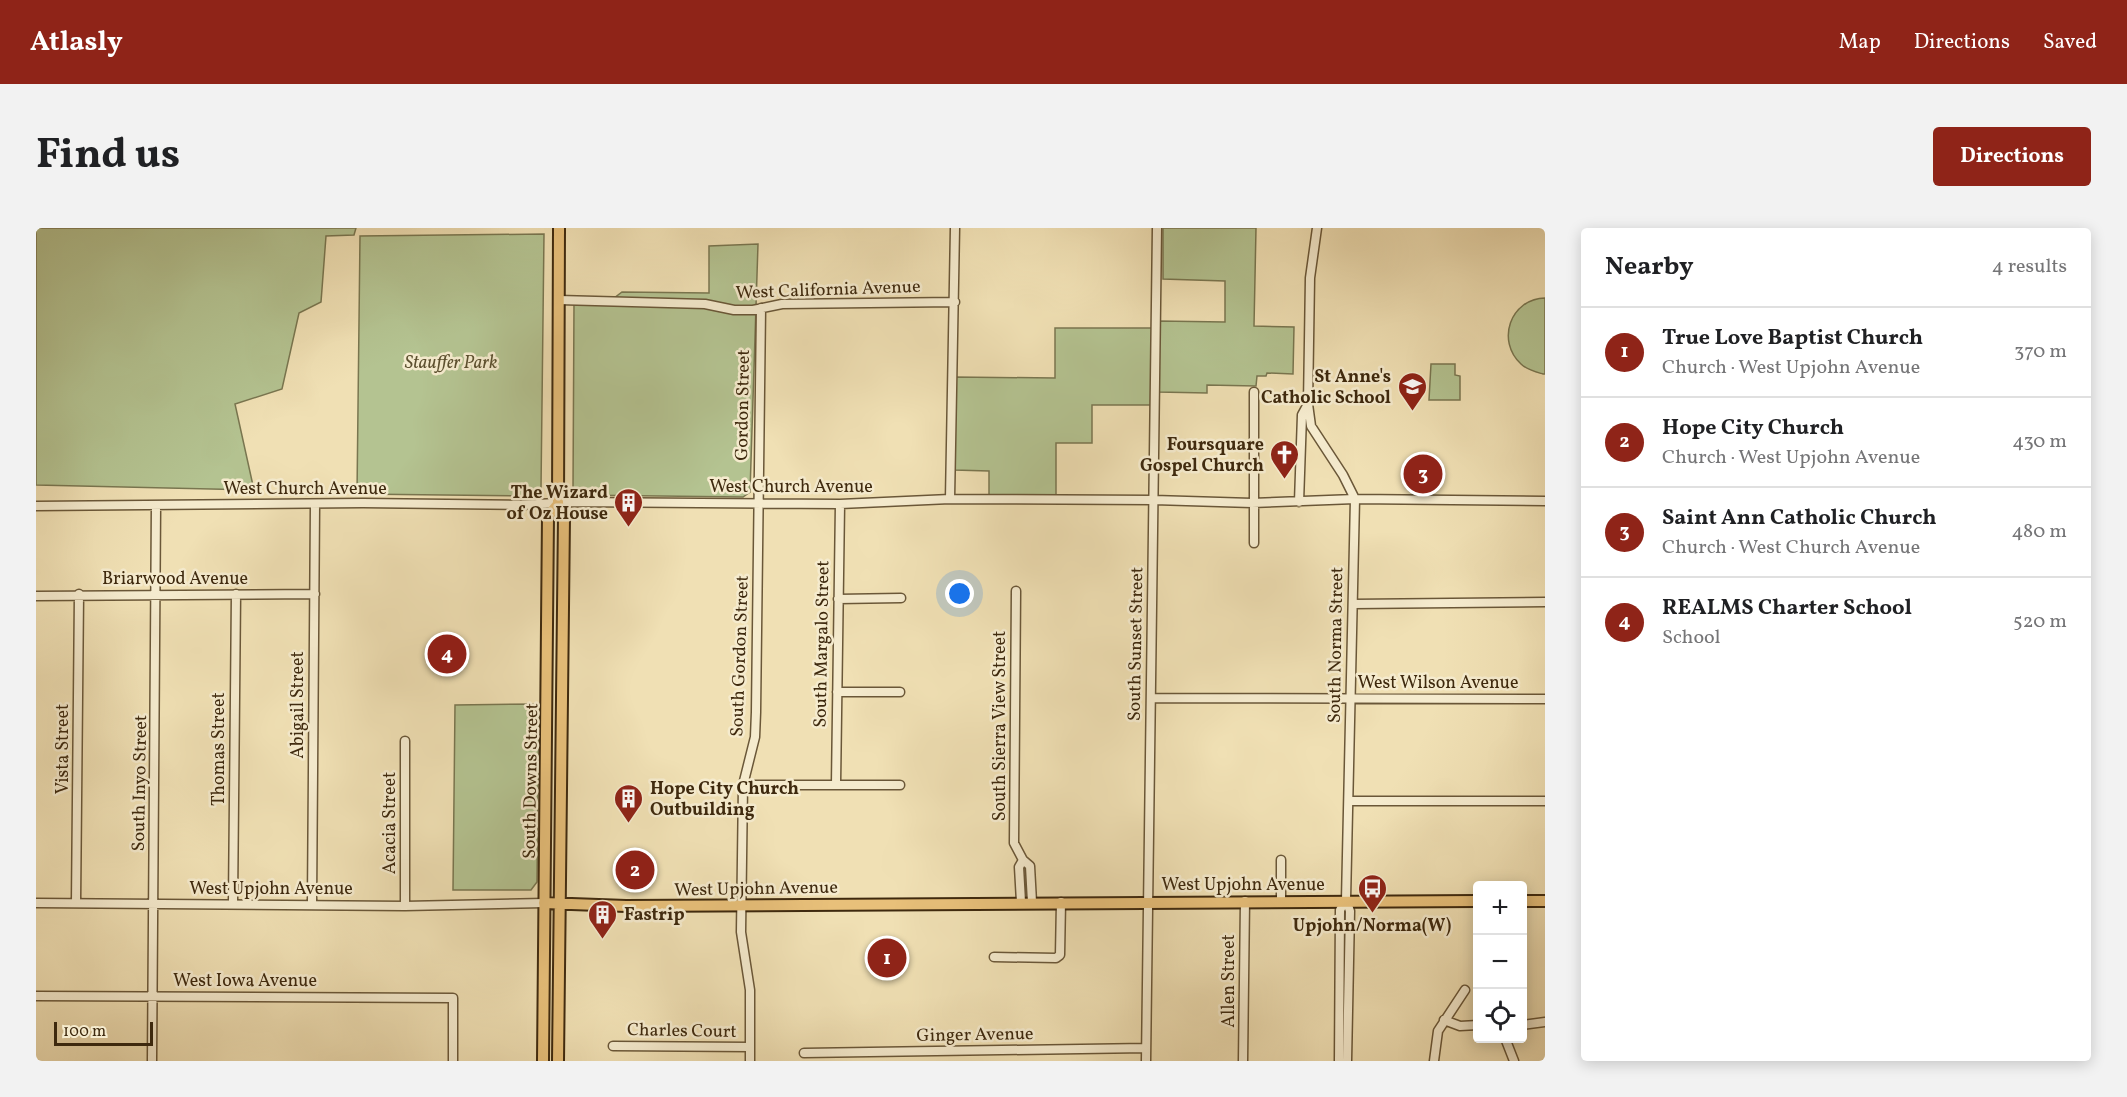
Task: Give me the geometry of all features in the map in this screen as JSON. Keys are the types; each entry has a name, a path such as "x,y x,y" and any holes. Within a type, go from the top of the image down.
{"main road":[{"name":"South Downs Street","path":"558,1061 564,517 558,504 559,228"},
{"name":"South Downs Street","path":"543,1061 548,516 558,504"},
{"name":"West Upjohn Avenue","path":"544,903 561,905 742,905 1473,901"},
{"path":"1527,901 1545,901"}],"street":[{"path":"950,499 955,228"},
{"name":"South Sunset Street","path":"1146,1061 1157,228"},
{"name":"South Norma Street","path":"1317,228 1310,279 1308,404 1311,426 1343,476 1355,500 1346,900 1350,911 1347,1061"},
{"name":"West California Avenue","path":"559,300 705,304 734,310 782,304 955,302"},
{"name":"Gordon Street","path":"758,502 760,308"},
{"path":"1254,392 1252,503 1254,543"},
{"name":"South Norma Street","path":"1299,502 1302,415 1308,404"},
{"name":"West Church Avenue","path":"36,506 758,502 840,504 950,499 1252,503 1355,500 1545,501"},
{"name":"South Gordon Street","path":"750,1061 750,990 741,932 743,785 755,737 758,502"},
{"name":"South Margalo Street","path":"836,784 840,504"},
{"name":"South Inyo Street","path":"152,1061 156,505"},
{"name":"Abigail Street","path":"312,904 315,505"},
{"name":"South Sierra View Street","path":"1016,591 1014,843 1023,860 1030,866 1032,902"},
{"name":"Vista Street","path":"76,903 79,594"},
{"name":"Thomas Street","path":"233,903 236,594"},
{"name":"Briarwood Avenue","path":"36,596 315,594"},
{"path":"838,599 901,598"},
{"path":"1353,604 1545,602"},
{"path":"837,692 900,692"},
{"name":"West Wilson Avenue","path":"1151,698 1545,699"},
{"name":"Acacia Street","path":"405,741 405,906"},
{"path":"743,785 900,785"},
{"path":"1348,801 1545,801"},
{"name":"South Sierra View Street","path":"1021,902 1019,867 1023,860"},
{"path":"1281,860 1281,901"},
{"name":"South Norma Street","path":"1339,1061 1340,910 1346,900"},
{"name":"Allen Street","path":"1244,1061 1245,901"},
{"path":"994,957 1056,957 1060,955 1061,902"},
{"name":"West Upjohn Avenue","path":"36,903 405,906 544,903"},
{"path":"1434,1061 1438,1031 1465,990"},
{"name":"West Iowa Avenue","path":"36,996 453,998 453,1061"},
{"path":"1444,1020 1460,1026 1473,1025"},
{"path":"1527,1024 1545,1022"},
{"path":"1507,1043 1514,1061"},
{"name":"Charles Court","path":"613,1046 750,1047"},
{"name":"Ginger Avenue","path":"804,1053 1146,1048"}],"green space":[{"path":"36,228 356,228 354,235 326,236 321,302 299,313 282,389 235,404 254,490 36,485"},
{"path":"1163,228 1256,228 1254,326 1294,327 1293,374 1267,373 1266,376 1257,376 1256,386 1207,385 1207,393 1158,392 1159,321 1225,322 1225,281 1163,279"},
{"name":"Stauffer Park","path":"544,234 541,489 532,496 357,494 360,236"},
{"path":"758,244 750,492 743,497 576,495 573,491 574,303 614,298 622,292 709,293 709,246"},
{"path":"1545,298 1545,374 1543,374 1521,364 1513,355 1508,333 1515,313 1533,300"},
{"path":"1055,328 1153,328 1152,405 1092,405 1092,443 1056,443 1056,497 989,497 989,471 954,470 955,377 1055,378"},
{"path":"1431,364 1455,364 1455,375 1460,376 1460,400 1429,400"},
{"path":"539,704 537,882 531,890 453,890 455,705"}],"place":[{"name":"St Anne's Catholic School","path":"1412,412"},
{"name":"Saint Ann Catholic Church","path":"1423,474"},
{"name":"Foursquare Gospel Church","path":"1285,480"},
{"name":"The Wizard of Oz House","path":"629,528"},
{"name":"REALMS Charter School","path":"447,654"},
{"name":"Hope City Church Outbuilding","path":"629,824"},
{"name":"Hope City Church","path":"635,870"},
{"name":"Upjohn/Norma(W)","path":"1372,914"},
{"name":"Fastrip","path":"603,940"},
{"name":"True Love Baptist Church","path":"887,958"}]}
